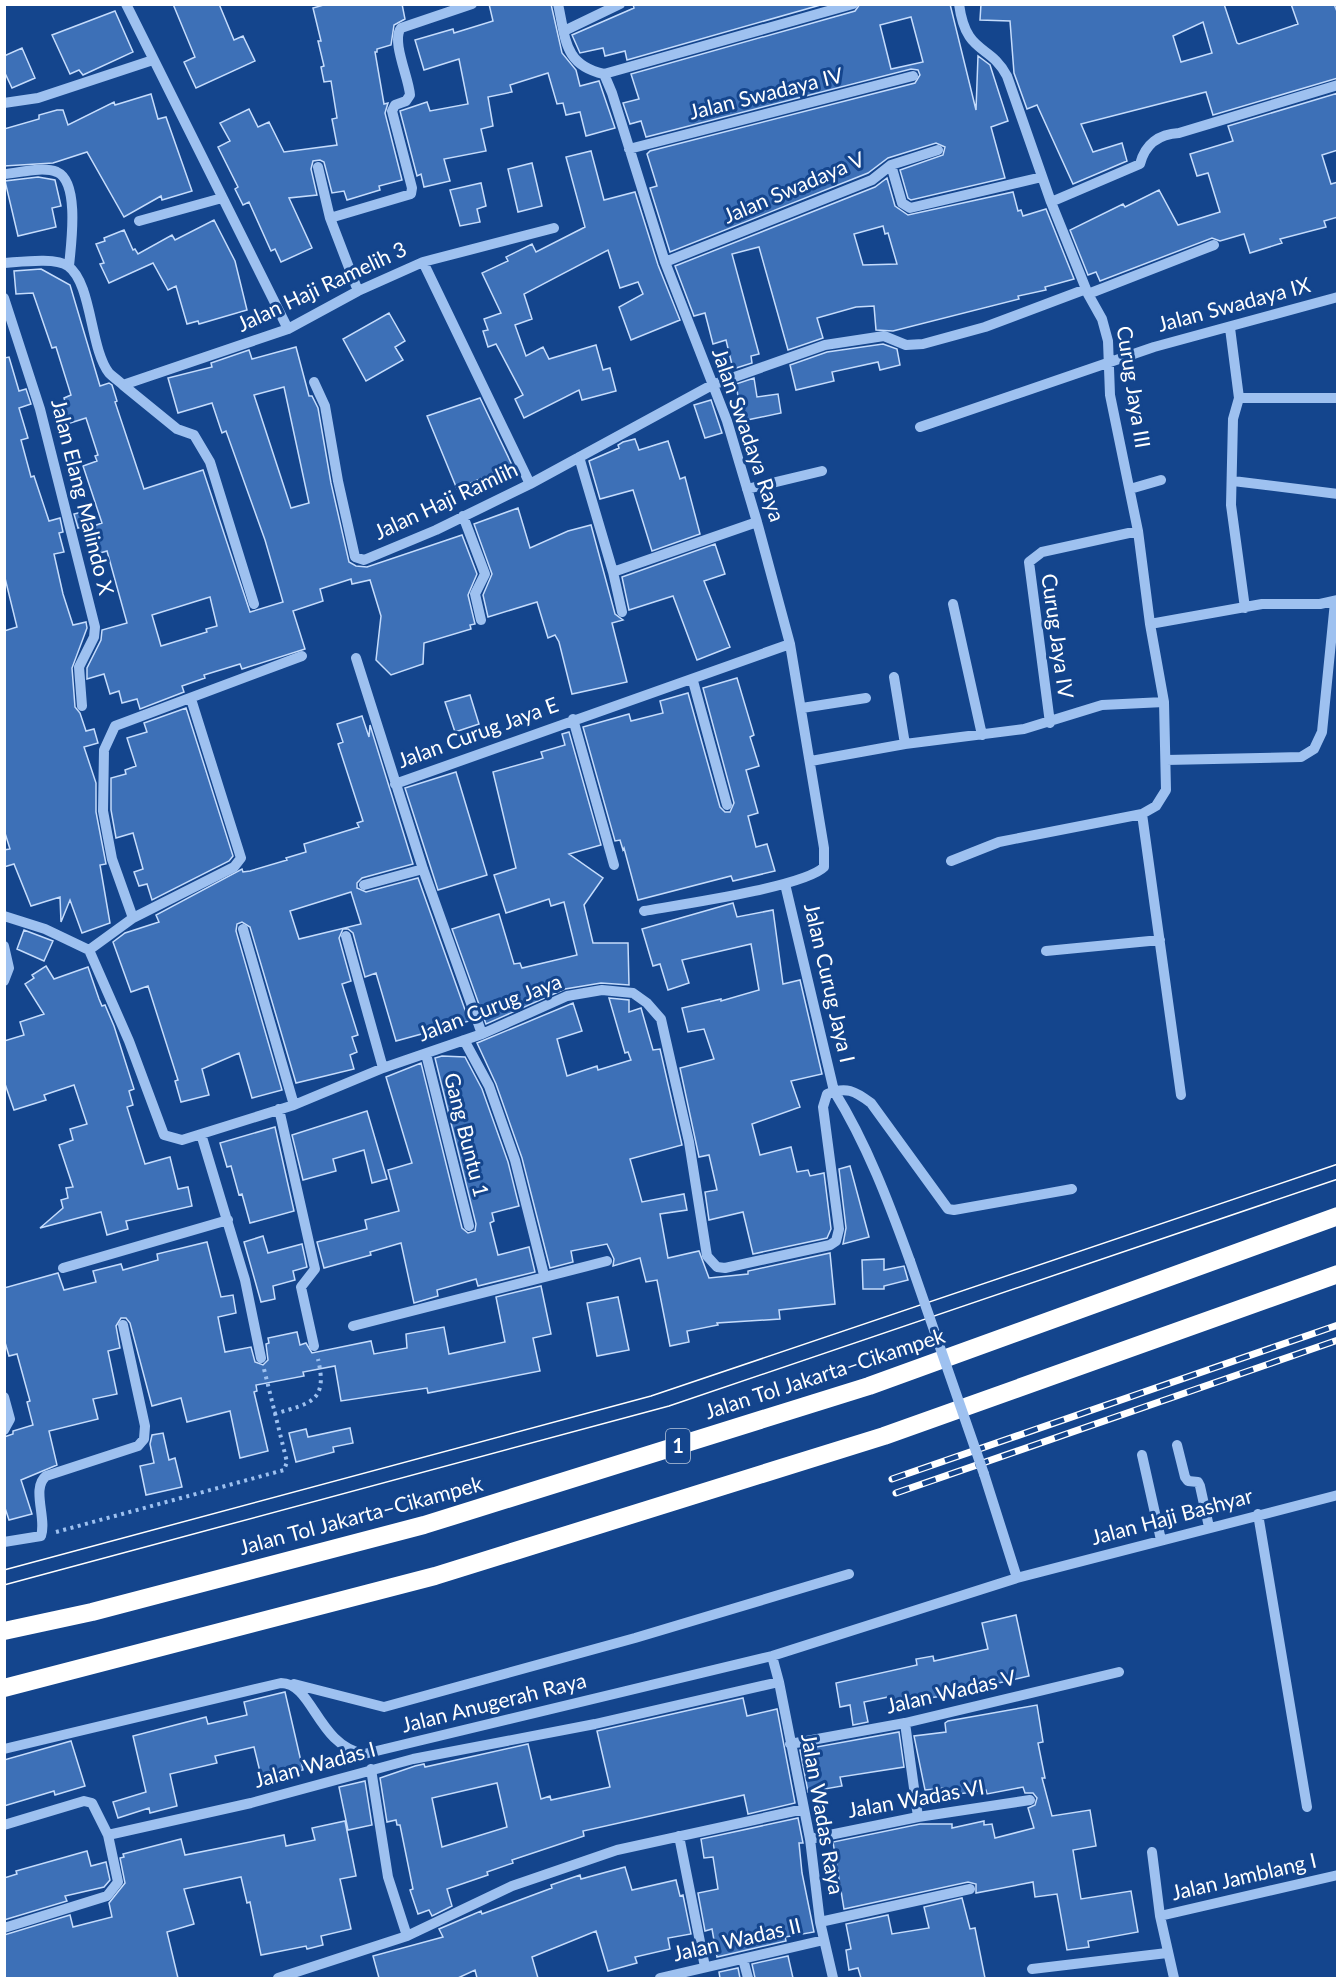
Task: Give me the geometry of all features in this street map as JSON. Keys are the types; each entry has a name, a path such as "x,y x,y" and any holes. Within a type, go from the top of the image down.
{"highway":[{"name":"Jalan Tol Jakarta–Cikampek","path":"4,1631 92,1612 412,1528 869,1386 1338,1216"},
{"path":"4,1688 126,1658 458,1569 884,1436 1338,1274"}],"street":[{"path":"126,4 288,329"},
{"path":"330,218 411,194 412,188 392,111 395,105 406,101 410,95 398,43 398,32 401,28 472,4"},
{"path":"558,4 564,31 576,63 604,74 853,4"},
{"path":"564,31 620,4"},
{"name":"Curug Jaya III","path":"959,4 965,32 975,46 1002,68 1007,76 1051,202 1087,291 1102,319 1108,341 1110,395 1138,531 1150,624 1164,702 1166,790 1156,806 1142,814"},
{"path":"4,103 38,98 153,60"},
{"name":"Jalan Swadaya Raya","path":"604,74 665,262 727,421 790,644 812,761 824,848 824,867 786,884"},
{"name":"Jalan Swadaya IV","path":"629,149 913,76"},
{"path":"1051,202 1140,164 1142,153 1153,141 1165,134 1179,133 1338,85"},
{"name":"Jalan Swadaya V","path":"665,262 872,180 891,165 938,150"},
{"path":"891,165 902,203 910,208 1042,177"},
{"path":"318,167 330,218 358,291"},
{"path":"4,174 48,170 58,172 65,178 70,187 72,230 69,266"},
{"path":"139,221 222,198"},
{"path":"423,262 554,228"},
{"name":"Jalan Haji Ramlih","path":"314,382 325,406 338,481 358,560 436,530 530,484 712,385 825,345 884,336 906,345 923,344 985,327 1214,244"},
{"path":"4,263 57,262 69,266 80,282 102,359 109,373 177,429 194,435 210,462 254,604"},
{"name":"Jalan Haji Ramelih 3","path":"123,385 288,329 358,291 423,262 530,484"},
{"name":"Jalan Swadaya IX","path":"920,427 1154,347 1338,297"},
{"name":"Jalan Elang Malindo X","path":"4,298 40,409 95,627 94,637 80,667 82,706"},
{"path":"1230,328 1239,398 1233,419 1231,505 1245,608"},
{"path":"1239,398 1338,398"},
{"path":"579,457 614,572 622,612"},
{"path":"747,489 822,471"},
{"path":"1130,489 1161,480"},
{"path":"1233,481 1338,494"},
{"path":"463,516 485,574 475,594 481,620"},
{"path":"614,572 757,522"},
{"name":"Curug Jaya IV","path":"1050,723 1029,562 1042,552 1138,531"},
{"path":"1150,624 1262,604 1336,601 1323,732 1314,749 1300,757 1166,760"},
{"path":"953,604 982,735"},
{"name":"Jalan Curug Jaya E","path":"482,1034 395,784 573,719 693,681 790,644"},
{"path":"134,918 112,860 103,811 104,750 115,726 302,657"},
{"path":"356,658 395,784"},
{"path":"894,676 905,744"},
{"path":"693,681 728,805"},
{"path":"802,708 866,698"},
{"path":"4,916 45,929 88,950 134,918 234,867 241,858 192,699"},
{"path":"812,761 905,744 982,735 1050,723 1102,705 1164,702"},
{"path":"573,719 614,865"},
{"path":"951,861 999,842 1142,814 1181,1095"},
{"path":"364,885 423,869"},
{"path":"644,911 786,884"},
{"name":"Jalan Curug Jaya I","path":"786,884 834,1091 849,1116 890,1204 984,1474 1017,1578"},
{"path":"243,930 294,1105"},
{"path":"346,936 383,1068"},
{"path":"1047,951 1160,940"},
{"path":"4,946 9,968 4,981"},
{"name":"Jalan Curug Jaya","path":"88,950 129,1041 164,1135 182,1140 294,1105 383,1068 482,1034 567,996 602,990 633,993 647,1003 661,1019 689,1142 707,1256 717,1267 725,1268 830,1245 836,1241 839,1229 823,1107 827,1094 834,1091"},
{"path":"464,1040 489,1086 515,1160 543,1275"},
{"name":"Gang Buntu 1","path":"426,1054 468,1226"},
{"path":"834,1091 845,1088 871,1102 948,1209 954,1210 1072,1189"},
{"path":"279,1109 315,1269 301,1287 314,1346"},
{"path":"201,1134 245,1280 261,1358"},
{"path":"63,1268 228,1220"},
{"path":"353,1326 543,1275 607,1261"},
{"path":"4,1542 41,1536 43,1524 39,1485 41,1480 59,1471 138,1446 144,1439 143,1416 123,1326"},
{"path":"4,1397 10,1419 4,1430"},
{"path":"1177,1445 1185,1477 1188,1481 1198,1482 1209,1527"},
{"path":"1142,1455 1161,1540"},
{"name":"Jalan Haji Bashyar","path":"1017,1578 1338,1495"},
{"path":"1258,1515 1307,1807"},
{"path":"4,1749 291,1683 384,1707 635,1638 849,1574"},
{"name":"Jalan Anugerah Raya","path":"291,1683 300,1689 318,1718 338,1743 350,1752 364,1754 772,1656 1017,1578"},
{"name":"Jalan Wadas Raya","path":"772,1656 810,1839 820,1922 833,1978"},
{"name":"Jalan Wadas V","path":"790,1744 905,1723 1119,1671"},
{"name":"Jalan Wadas I","path":"108,1835 251,1803 371,1769 595,1724 779,1682"},
{"path":"905,1723 918,1817"},
{"path":"371,1769 388,1876 407,1936"},
{"name":"Jalan Wadas VI","path":"810,1839 918,1817 1030,1800"},
{"path":"4,1825 84,1801 94,1806 108,1835 118,1881 108,1896 4,1928"},
{"path":"278,1978 407,1936 512,1886 616,1850 804,1809"},
{"path":"680,1836 705,1967"},
{"name":"Jalan Jamblang I","path":"1152,1852 1160,1916 1174,1978"},
{"name":"Jalan Jamblang I","path":"1160,1916 1338,1875"},
{"path":"820,1922 970,1889"},
{"name":"Jalan Wadas II","path":"660,1978 824,1940"},
{"path":"1032,1969 1167,1953"},
{"path":"743,1959 748,1978"}],"path":[{"path":"274,1414 312,1401 320,1394 323,1380 314,1346"},
{"path":"41,1536 284,1470 286,1462 261,1358"}],"building":[{"path":"173,4 219,4 234,40 243,36 255,61 196,88 184,62 195,57"},
{"path":"327,4 402,4 405,19 394,25 391,45 377,49 375,52 384,104 388,103 385,113 402,180 379,186 380,190 347,200 344,191 332,193 324,162 313,161 311,169 317,195 289,198 312,248 281,262 275,249 271,251 249,202 243,205 235,189 238,187 218,147 230,141 220,123 249,109 258,127 269,122 284,152 337,145 332,119 337,118 331,81 324,82 321,67 324,66 318,41 321,41 313,8"},
{"path":"489,4 551,4 562,53 576,70 580,86 599,81 615,128 586,136 580,112 566,115 563,103 557,104 548,73 510,85 512,92 488,97 493,126 481,129 486,151 444,159 450,181 424,187 421,174 417,176 400,111 427,102 430,111 468,104 459,59 424,70 415,40 453,29 454,33 493,21"},
{"path":"633,4 824,4 627,60 625,51 605,56 603,48 580,53 572,35 634,8"},
{"path":"860,4 950,4 976,110 978,56 990,65 1008,121 991,127 1005,178 911,200 908,198 900,170 943,155 945,147 936,143 888,158 868,173 670,252 650,188 657,186 647,154 650,151 915,83 920,75 918,70 911,69 646,137 641,121 630,124 623,103 639,99 631,74 855,11","holes":["911,17 923,62 891,69 880,25"]},
{"path":"981,4 1224,4 1239,44 1298,24 1291,4 1334,4 1338,14 1338,78 1213,115 1206,92 1081,124 1093,152 1122,143 1127,161 1073,184 1037,105 1027,109 1014,73 1010,21 980,20","holes":["1203,22 1212,53 1181,62 1173,36"]},
{"path":"115,11 133,52 83,75 79,70 70,74 52,35"},
{"path":"22,48 35,78 12,88 4,71 4,56"},
{"path":"1338,93 1338,150 1322,155 1331,184 1338,182 1338,217 1324,221 1326,227 1280,239 1282,243 1250,253 1244,234 1220,241 1212,238 1100,281 1096,272 1088,275 1070,230 1123,204 1125,207 1159,190 1178,225 1220,212 1208,173 1197,176 1190,154 1233,141 1228,126"},
{"path":"151,94 158,119 166,117 192,191 162,200 161,196 124,217 87,152 53,163 4,166 4,129 39,119 39,115 57,110 63,110 68,125 114,102 115,105"},
{"path":"591,151 604,200 635,192 658,265 680,320 631,340 619,307 643,294 638,282 620,288 608,250 524,294 532,319 515,325 526,356 543,347 549,359 596,345 603,370 610,368 616,391 582,400 579,390 524,418 515,399 523,395 496,344 488,347 483,331 488,330 484,319 501,313 482,273 508,261 506,257 532,244 536,252 585,227 566,157"},
{"path":"532,163 542,206 518,212 508,169"},
{"path":"38,177 55,180 61,206 52,208 56,227 18,236 5,181"},
{"path":"887,178 895,206 908,215 1013,192 1018,211 1021,210 1023,216 1046,209 1074,279 1045,287 1046,290 1018,296 1019,299 893,331 876,330 874,306 856,307 817,318 823,338 788,350 759,247 732,254 759,354 751,356 752,363 733,369 726,340 713,344 705,313 694,316 675,266 875,187","holes":["883,226 885,234 888,233 897,264 863,265 854,234"]},
{"path":"481,183 486,206 477,209 480,222 460,226 450,190"},
{"path":"214,220 235,261 247,310 199,324 198,321 187,324 176,286 168,290 153,263 109,283 100,264 104,263 96,244 105,241 104,238 124,230 133,250 135,249 138,254 172,235 175,240"},
{"path":"41,269 70,285 100,386 109,383 112,385 117,401 115,402 144,489 203,470 250,612 283,602 265,540 226,431 222,433 212,403 178,413 168,378 212,367 211,363 249,350 252,359 296,347 309,396 312,396 318,408 331,483 349,562 356,566 367,567 462,535 477,574 468,595 475,624 470,625 471,629 424,643 423,664 391,675 376,660 381,616 370,580 352,584 351,579 320,589 323,601 293,611 305,649 242,669 240,664 204,675 205,678 182,686 184,692 140,709 137,699 122,703 119,691 110,694 104,674 87,679 87,668 101,640 102,630 127,623 107,551 100,553 91,527 102,523 83,466 97,461 95,456 98,455 86,418 67,424 62,407 66,405 64,398 71,395 56,347 52,348 33,293 16,294 14,271","holes":["284,387 309,503 291,508 254,395","210,597 217,626 206,629 207,632 161,646 152,615"]},
{"path":"389,313 405,341 395,347 403,360 366,381 343,339"},
{"path":"883,344 897,349 900,365 880,370 878,362 832,372 834,381 796,390 790,365 827,352"},
{"path":"9,357 19,391 26,389 31,404 19,408 28,438 21,440 31,477 34,476 49,521 60,518 63,532 59,533 64,552 54,554 63,594 73,625 86,622 87,628 72,668 75,707 80,713 86,731 94,729 98,743 84,747 96,783 96,812 106,864 100,865 110,923 82,933 70,900 61,922 60,897 31,906 14,864 4,867 4,850 10,849 4,830 4,631 17,627 4,574 4,358"},
{"path":"754,378 757,397 778,394 781,413 742,421 736,384"},
{"path":"480,398 512,465 457,489 427,416"},
{"path":"711,400 722,433 705,438 694,405"},
{"path":"635,439 639,450 668,441 680,479 685,477 700,534 652,551 633,490 600,499 589,461 619,448 618,445 623,442"},
{"path":"518,508 530,548 568,531 591,525 615,614 623,620 612,623 627,682 572,694 559,642 555,635 548,638 537,602 488,617 483,595 492,574 474,524"},
{"path":"86,511 90,525 78,528 74,514"},
{"path":"715,544 725,574 704,581 730,647 697,660 673,596 629,610 622,577"},
{"path":"737,678 754,735 750,737 759,766 746,770 758,813 748,816 756,847 767,844 775,871 733,881 731,876 638,900 624,848 623,850 620,840 615,841 583,727 629,714 631,721 663,713 660,701 688,693 720,807 725,812 730,812 734,803 703,688"},
{"path":"470,695 479,724 455,732 445,702"},
{"path":"186,708 233,856 229,861 152,900 147,884 139,886 134,872 143,869 133,833 116,838 111,810 111,778 126,774 125,770 136,766 127,738 147,732 144,723"},
{"path":"362,716 369,737 370,725 413,864 362,878 357,883 357,888 366,892 418,878 469,1021 396,1041 376,973 365,977 353,933 348,929 343,929 339,938 351,981 342,984 358,1035 352,1037 357,1052 350,1055 354,1069 296,1083 250,927 242,922 237,924 236,931 282,1090 252,1098 239,1053 202,1069 209,1095 181,1102 175,1081 178,1080 148,986 131,992 113,942 125,933 159,922 156,915 242,869 243,872 250,871 287,860 286,858 306,852 304,844 359,827 357,823 363,821 338,744 343,742 337,724","holes":["351,892 361,924 299,939 290,911"]},
{"path":"569,732 601,845 569,854 603,878 584,905 593,943 628,943 629,985 601,983 565,989 486,1024 452,929 499,914 514,964 520,963 522,968 577,955 564,902 551,906 549,899 506,913 494,875 516,868 493,772 543,758 541,752 565,745 562,734"},
{"path":"456,772 487,875 438,890 405,788"},
{"path":"733,903 737,917 773,910 783,984 800,980 822,1074 791,1081 800,1107 752,1124 760,1155 791,1147 797,1172 808,1170 810,1176 824,1173 831,1229 827,1238 753,1254 743,1212 709,1220 705,1192 717,1190 709,1155 699,1157 680,1068 714,1059 704,1029 688,1032 682,1008 721,999 721,1001 759,990 751,944 682,960 689,983 668,990 660,964 653,966 642,929"},
{"path":"24,930 53,941 44,961 17,949"},
{"path":"46,966 54,979 88,967 102,1006 105,1005 114,1026 134,1089 129,1091 133,1105 127,1107 145,1164 170,1157 178,1189 188,1187 192,1206 126,1221 128,1229 107,1235 101,1212 40,1228 63,1208 61,1200 68,1198 66,1188 73,1187 59,1145 73,1140 70,1129 87,1124 74,1085 44,1095 46,1100 14,1110 4,1081 4,1041 24,1035 20,1022 44,1014 25,984 34,978 32,975"},
{"path":"609,998 629,1000 629,1012 641,1008 653,1050 660,1049 682,1145 630,1159 642,1202 684,1194 687,1210 660,1214 668,1258 699,1251 709,1278 748,1274 748,1271 830,1253 835,1304 779,1310 780,1319 717,1323 718,1325 687,1331 689,1342 670,1346 657,1280 646,1282 640,1258 613,1266 614,1259 607,1244 571,1251 573,1262 550,1268 522,1158 496,1084 477,1043 573,1003 582,1031 557,1039 567,1076 597,1066 598,1070 631,1060 628,1052 625,1053"},
{"path":"465,1057 482,1089 508,1162 519,1206 492,1213 494,1221 490,1223 498,1255 529,1247 535,1272 478,1286 476,1279 437,1290 438,1296 414,1303 401,1243 370,1252 371,1255 324,1268 317,1242 367,1229 365,1220 399,1211 388,1170 412,1163 386,1077 421,1063 462,1228 468,1233 475,1231 476,1224 435,1058"},
{"path":"367,1111 387,1179 372,1183 364,1150 333,1159 336,1171 303,1180 292,1135"},
{"path":"275,1127 294,1211 250,1223 242,1194 239,1195 231,1166 227,1167 220,1143"},
{"path":"850,1166 869,1237 843,1244 846,1228 839,1169"},
{"path":"263,1236 268,1253 302,1244 307,1267 293,1271 295,1280 273,1286 275,1299 261,1302 244,1242"},
{"path":"207,1242 221,1297 233,1295 236,1313 218,1317 225,1352 251,1347 255,1362 263,1365 268,1360 266,1344 269,1343 268,1338 297,1332 300,1345 306,1343 312,1353 371,1341 374,1354 407,1348 406,1334 444,1327 449,1354 505,1342 496,1297 541,1286 551,1334 533,1338 540,1371 428,1393 427,1388 341,1401 335,1366 303,1372 304,1376 256,1385 257,1391 254,1392 268,1451 240,1458 230,1411 187,1422 181,1398 152,1406 130,1323 126,1318 121,1318 116,1326 120,1348 108,1351 117,1394 93,1399 98,1419 49,1431 57,1465 21,1480 32,1514 9,1520 4,1505 4,1437 13,1434 13,1431 33,1425 27,1402 30,1401 17,1354 9,1356 4,1339 4,1288 58,1273 64,1290 96,1282 93,1271 121,1264 123,1270 158,1260 157,1254"},
{"path":"884,1259 884,1270 904,1266 908,1280 884,1286 884,1289 863,1289 862,1260"},
{"path":"618,1297 629,1350 597,1356 587,1303"},
{"path":"350,1428 353,1443 333,1447 334,1452 296,1462 289,1433 306,1429 308,1437"},
{"path":"163,1433 169,1460 175,1458 182,1487 146,1495 140,1466 154,1463 150,1444 152,1435"},
{"path":"1016,1615 1029,1676 943,1696 894,1703 893,1696 864,1702 868,1722 853,1725 850,1705 840,1707 836,1683 917,1665 916,1659 933,1656 934,1661 988,1649 982,1623"},
{"path":"285,1692 303,1770 262,1780 254,1747 215,1756 217,1763 170,1774 177,1806 150,1813 149,1808 118,1818 113,1802 146,1792 133,1736 206,1717 208,1724 247,1715 244,1702"},
{"path":"743,1698 747,1716 777,1709 795,1803 748,1814 744,1795 583,1831 584,1836 512,1860 513,1863 487,1872 488,1875 447,1889 452,1906 432,1916 429,1910 418,1914 410,1890 413,1889 400,1825 397,1825 396,1820 387,1822 380,1778 415,1766 424,1764 425,1767 528,1744 541,1799 550,1796 551,1800 610,1787 597,1731","holes":["497,1783 507,1827 442,1847 432,1798"]},
{"path":"1037,1705 1043,1742 1038,1743 1045,1778 1042,1778 1052,1816 1090,1810 1096,1846 1073,1850 1081,1899 1131,1891 1138,1932 1088,1941 1089,1947 1067,1950 1057,1894 1035,1897 1033,1882 976,1893 976,1884 968,1882 844,1909 833,1842 920,1824 952,1824 952,1828 984,1821 984,1825 992,1824 995,1838 1034,1828 1028,1808 1035,1805 1037,1798 1033,1793 1025,1793 1023,1787 987,1794 986,1790 945,1796 944,1788 925,1790 914,1736 946,1732 945,1723 948,1721"},
{"path":"899,1732 904,1767 840,1777 842,1786 808,1792 800,1750"},
{"path":"71,1741 85,1786 55,1795 54,1791 4,1806 4,1760"},
{"path":"365,1781 372,1825 348,1830 339,1787"},
{"path":"798,1818 803,1843 799,1843 802,1873 814,1932 785,1937 786,1941 717,1957 712,1929 705,1931 698,1893 718,1889 713,1857 704,1858 701,1839"},
{"path":"345,1821 356,1876 340,1879 351,1929 321,1936 323,1945 261,1955 250,1902 247,1903 241,1877 184,1889 194,1924 167,1932 178,1978 4,1978 4,1935 70,1915 73,1927 112,1917 109,1903 125,1883 120,1858 124,1857 123,1854 181,1839 185,1855 284,1835 286,1846 315,1840 312,1828"},
{"path":"87,1851 91,1866 106,1862 110,1880 104,1887 65,1896 67,1901 4,1920 4,1878 17,1874 16,1871"},
{"path":"625,1867 632,1890 676,1880 680,1896 683,1895 691,1934 668,1938 670,1949 635,1957 637,1963 608,1971 596,1931 532,1957 538,1978 477,1978 475,1970 458,1978 379,1978 373,1956 443,1937 439,1929 481,1911 482,1914 552,1888 551,1885 580,1875 581,1879"},
{"path":"962,1898 970,1929 975,1928 985,1978 861,1978 858,1968 849,1970 846,1950 851,1949 846,1924 888,1915 892,1934 929,1928 924,1907"},
{"path":"788,1956 793,1978 755,1978 752,1964"},
{"path":"738,1968 740,1978 720,1978 719,1972"}],"tram line":[{"path":"4,1570 651,1396 1338,1164"},
{"path":"4,1585 669,1406 1338,1179"}],"railway":[{"path":"892,1479 1338,1325"},
{"path":"896,1493 1338,1340"}]}
